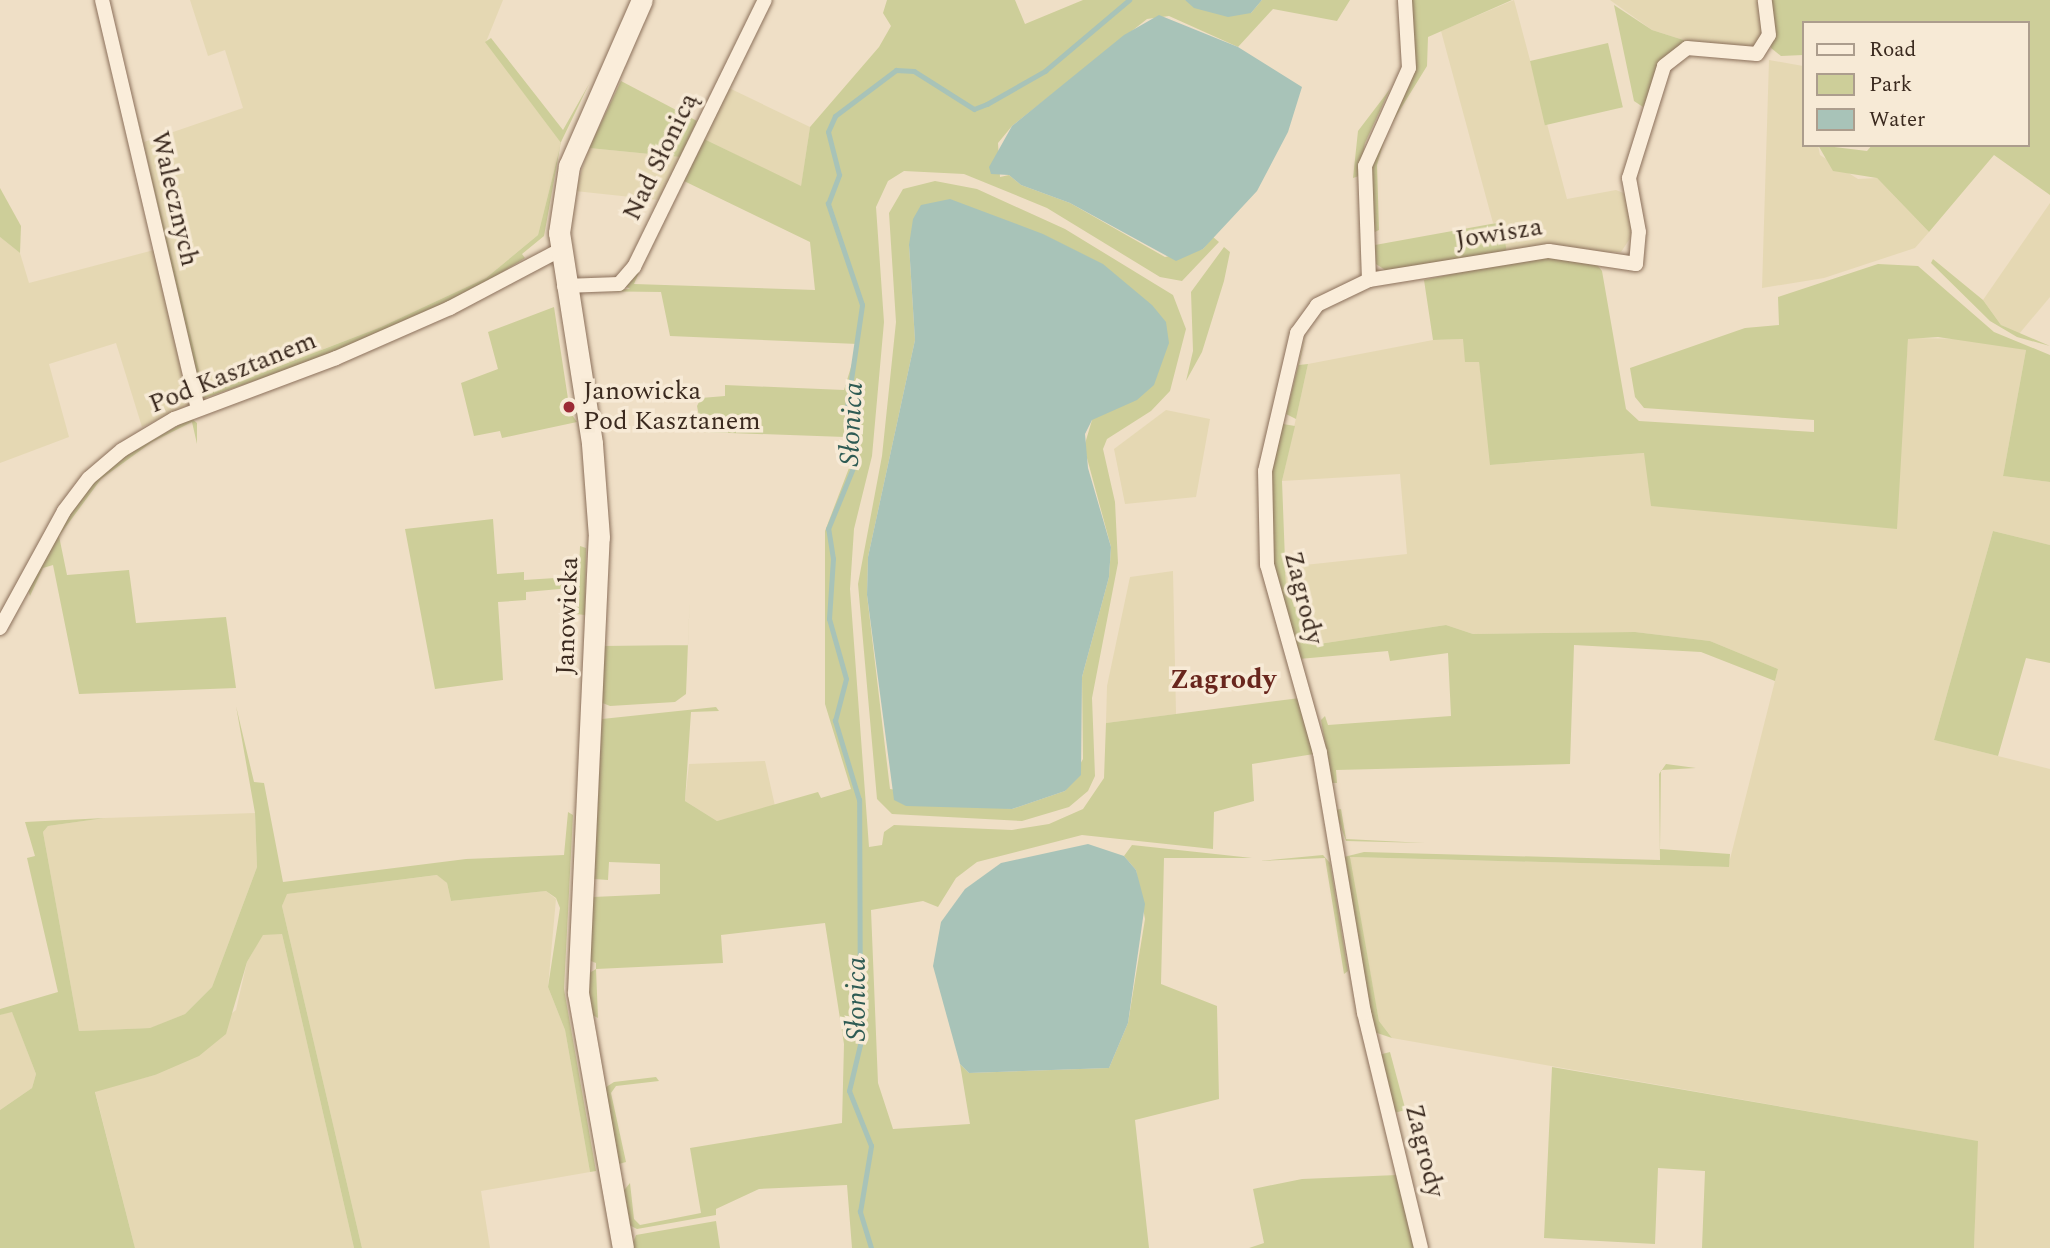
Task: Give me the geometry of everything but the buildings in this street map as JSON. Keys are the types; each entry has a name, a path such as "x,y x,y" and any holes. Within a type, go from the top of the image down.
{"street":[{"name":"Walecznych","path":"102,0 198,409"},
{"name":"Janowicka","path":"623,1248 578,993 598,537 592,443 559,250 569,166 642,0"},
{"name":"Nad Słonicą","path":"564,286 619,284 634,267 765,0"},
{"path":"1369,280 1365,166 1409,68 1405,0"},
{"name":"Jowisza","path":"1369,280 1549,251 1636,264 1640,243 1631,166 1664,65 1687,48 1757,54 1769,36 1765,0"},
{"name":"Pod Kasztanem","path":"0,628 54,528 89,478 141,437 198,409 337,358 473,297 540,256 559,250"},
{"name":"Zagrody","path":"1369,280 1317,305 1297,332 1265,471 1264,540 1280,623 1320,753 1364,1013 1421,1248"}],"shaded area":[{"path":"190,0 503,0 486,42 561,143 538,235 486,278 381,327 204,395 144,142 243,108 225,50 208,56"},
{"path":"1514,0 1567,199 1616,190 1626,194 1633,234 1621,252 1507,253 1502,222 1493,223 1441,31"},
{"path":"1610,0 1762,0 1766,19 1761,41 1751,49 1696,44 1652,30"},
{"path":"1769,60 1801,66 1801,147 1818,147 1820,155 1858,179 1877,178 1929,232 1915,248 1824,278 1762,288"},
{"path":"729,88 810,127 801,187 704,139"},
{"path":"589,148 680,157 659,200 575,191"},
{"path":"2050,203 2050,297 2019,334 2001,325 1983,300"},
{"path":"0,237 20,253 29,283 154,250 189,405 142,427 116,343 49,364 69,437 0,463"},
{"path":"1908,338 1973,339 2026,350 2003,476 2050,482 2050,545 1993,531 1934,740 2050,769 2050,1248 1974,1248 1977,1141 1392,1038 1379,1021 1349,857 1728,867 1778,669 1710,641 1635,632 1473,634 1446,625 1312,645 1286,587 1286,567 1407,554 1400,474 1282,481 1308,364 1433,340 1463,339 1479,361 1491,465 1645,453 1805,519 1896,528"},
{"path":"1166,410 1210,419 1196,497 1125,504 1114,449"},
{"path":"1173,571 1176,714 1106,723 1107,686 1130,577"},
{"path":"765,761 775,806 717,821 685,801 689,764"},
{"path":"255,813 257,867 212,987 185,1014 151,1028 79,1031 43,832 48,826 105,818"},
{"path":"438,875 447,883 451,901 546,891 556,899 548,987 565,1030 590,1172 481,1191 490,1248 362,1248 282,906 286,894"},
{"path":"263,934 282,934 354,1248 135,1248 95,1091 155,1075 236,1010 247,962"},
{"path":"12,1011 36,1074 32,1088 0,1110 0,1015"}],"green space":[{"path":"887,0 1015,0 1025,24 1083,0 1185,0 1251,13 1262,0 1350,0 1337,21 1273,9 1238,47 1169,16 1147,19 1012,126 998,143 1000,177 1009,175 1021,185 1070,203 1165,257 1203,249 1213,237 1219,242 1182,281 1160,277 1047,208 964,174 904,171 888,181 876,207 884,322 872,456 854,529 850,589 869,847 882,845 884,832 894,825 1012,830 1049,824 1083,809 1104,778 1106,723 1300,698 1314,754 1252,764 1254,801 1214,812 1213,849 1082,835 977,862 956,878 938,907 923,901 871,910 878,1083 893,1129 970,1124 960,1064 969,1073 1109,1068 1128,1023 1145,919 1136,870 1124,856 1132,845 1252,858 1164,858 1161,984 1217,1006 1219,1099 1135,1120 1149,1248 852,1248 847,1185 759,1189 716,1209 716,1215 637,1229 629,1225 621,1194 630,1183 634,1219 640,1225 701,1213 690,1148 842,1123 844,1044 825,923 721,935 723,963 596,969 596,963 586,959 593,897 660,894 660,864 609,862 608,880 594,879 602,719 716,707 719,711 691,712 685,801 717,821 818,792 821,798 851,789 825,704 825,531 849,468 845,437 702,432 697,406 701,398 725,396 725,385 844,390 858,344 670,336 661,292 581,291 630,289 622,284 646,257 634,284 815,290 810,242 684,181 704,139 801,186 810,127 879,47 891,26 883,13"},
{"path":"1409,0 1512,0 1428,37 1427,66 1387,131 1377,165 1379,230 1375,232 1369,172 1414,67"},
{"path":"1769,0 2050,0 2050,195 1994,155 1929,232 1877,178 1833,171 1819,147 1867,151 1870,147 2029,147 2029,21 1801,21 1801,55 1781,56 1771,48"},
{"path":"1614,5 1652,30 1696,44 1681,45 1667,55 1643,107 1634,101"},
{"path":"491,38 563,130 589,84 561,143 485,42"},
{"path":"1608,43 1623,107 1545,125 1530,61"},
{"path":"621,81 697,121 680,157 589,148"},
{"path":"1390,89 1365,143 1359,176 1353,178 1358,131"},
{"path":"135,105 205,395 381,327 486,278 538,235 560,146 544,236 522,254 525,258 472,291 334,353 202,399"},
{"path":"935,181 977,189 1065,229 1173,295 1186,329 1170,391 1151,411 1107,439 1103,449 1115,502 1118,563 1092,698 1095,776 1088,791 1069,807 1022,821 892,814 877,799 858,584 882,456 896,322 889,213 903,189","holes":["909,245 1092,420 1084,447 1111,547 1109,577 1082,677 1083,759 1065,791 1012,809 890,789 867,595 868,557 915,340"]},
{"path":"0,188 21,226 20,253 0,237"},
{"path":"1502,222 1507,253 1388,272 1376,264 1375,245"},
{"path":"1224,247 1230,252 1224,281 1202,352 1186,381 1193,351 1191,292"},
{"path":"1540,255 1595,262 1602,271 1626,409 1639,421 1814,432 1814,420 1644,408 1635,397 1630,368 1745,328 1779,325 1778,297 1878,264 1918,266 1994,332 2050,355 2050,482 2003,476 2026,350 1938,337 1908,339 1897,529 1651,506 1644,453 1490,465 1479,362 1465,362 1463,339 1433,340 1424,280"},
{"path":"1933,259 1983,300 2001,325 2050,346 2017,337 1990,321 1931,263"},
{"path":"554,307 570,412 577,422 502,438 500,431 474,436 461,383 498,369 488,332"},
{"path":"1307,330 1299,365 1308,364 1296,419 1286,414"},
{"path":"191,418 197,423 197,444 192,422 152,442 101,479 59,536 67,575 129,570 136,623 226,617 236,688 79,694 53,565 43,568 30,596 28,589 65,521 91,485 122,458"},
{"path":"1283,424 1295,426 1282,481 1286,587 1312,645 1446,625 1473,634 1635,632 1710,641 1778,669 1775,681 1701,652 1574,645 1570,764 1336,770 1337,783 1332,783 1321,720 1325,716 1328,725 1451,716 1448,653 1390,661 1388,651 1299,659 1268,544 1272,467"},
{"path":"493,519 497,574 524,572 524,580 571,577 579,570 580,546 586,548 585,615 576,614 577,595 571,588 526,592 526,600 498,602 503,680 435,689 405,529"},
{"path":"1993,531 2050,545 2050,663 2026,658 1998,756 1934,740"},
{"path":"688,645 686,694 675,702 610,706 600,702 603,646"},
{"path":"236,706 254,782 264,783 283,882 466,859 564,855 568,812 573,815 564,989 596,1171 590,1172 565,1030 548,987 560,908 556,898 546,891 451,901 447,883 437,875 287,894 282,906 362,1248 354,1248 282,934 263,935 247,962 226,1034 199,1056 155,1075 95,1092 135,1248 0,1248 0,1110 32,1088 36,1074 12,1012 0,1015 0,1009 58,992 27,858 35,856 25,822 105,818 48,826 43,832 79,1031 150,1028 185,1014 212,987 257,867 255,813"},
{"path":"1666,764 1696,768 1662,770"},
{"path":"1661,771 1660,849 1730,854 1729,867 1350,857 1379,1021 1392,1038 1374,1032 1344,857 1364,852 1660,860 1659,774"},
{"path":"1341,809 1346,839 1425,843 1346,841 1335,810"},
{"path":"1323,855 1330,863 1348,971 1344,974 1325,858 1260,861"},
{"path":"596,969 598,1018 588,1013 586,975"},
{"path":"1390,1052 1406,1110 1396,1113 1380,1055"},
{"path":"1552,1067 1978,1141 1974,1248 1702,1248 1705,1171 1658,1168 1655,1244 1544,1238"},
{"path":"656,1077 659,1081 616,1086 611,1093 626,1162 619,1164 603,1089 614,1082"},
{"path":"1397,1175 1414,1248 1249,1248 1264,1243 1253,1189 1302,1179"},
{"path":"716,1221 720,1248 631,1248 636,1235"}],"water":[{"path":"1185,0 1262,0 1251,13 1228,17 1194,8"},
{"path":"1159,15 1238,47 1302,87 1288,132 1257,191 1203,249 1176,261 1070,203 1021,185 1009,175 991,174 989,167 1012,126 1124,35"},
{"path":"950,199 1043,234 1103,264 1152,305 1166,322 1169,343 1154,385 1137,400 1092,420 1085,434 1088,468 1111,547 1109,577 1082,677 1081,775 1065,791 1012,809 906,806 894,800 867,595 868,557 915,340 909,245 913,219 921,205"},
{"path":"1088,844 1124,856 1136,870 1145,904 1128,1023 1109,1068 969,1073 960,1064 933,966 941,922 965,889 1001,863"}],"waterway":[{"name":"Słonica","path":"871,1248 860,1212 871,1146 849,1091 860,1045 859,800 835,721 846,679 829,619 833,559 828,529 853,468 847,407 862,305 828,204 839,175 828,132 835,116 896,70 914,71 974,109 987,104 1045,71 1129,0"}],"place":[{"name":"Janowicka Pod Kasztanem","path":"569,407"}],"district":[{"name":"Zagrody","path":"1223,680"}]}
